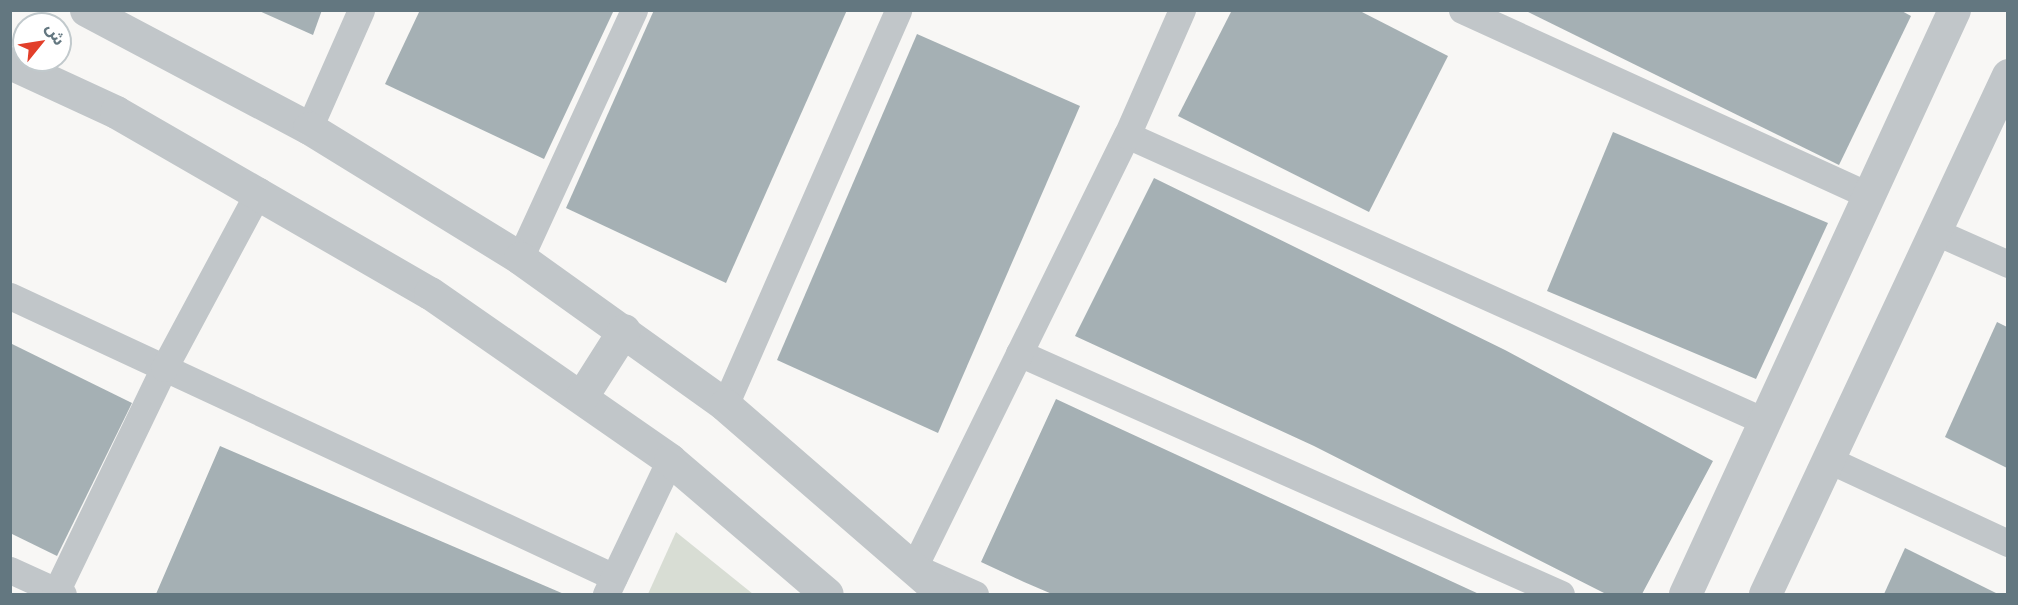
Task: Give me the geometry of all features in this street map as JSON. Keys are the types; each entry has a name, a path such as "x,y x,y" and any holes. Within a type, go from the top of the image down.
{"street":[{"path":"309,128 361,10"},
{"path":"520,258 634,10"},
{"path":"725,405 898,10"},
{"path":"914,567 1127,135 1182,10"},
{"path":"1462,10 1871,195"},
{"path":"1685,594 1871,195 1954,10"},
{"path":"97,13 309,128 520,258 624,330 725,405 943,594"},
{"path":"10,63 116,112 259,191 430,293 582,396 670,460 827,594"},
{"path":"1765,594 2007,75"},
{"path":"1127,135 1764,421"},
{"path":"10,570 58,594 164,368 259,191"},
{"path":"1934,231 2007,264"},
{"path":"10,296 164,368 610,586 670,460"},
{"path":"582,396 624,330"},
{"path":"1019,353 1561,594"},
{"path":"1827,459 2007,543"},
{"path":"914,567 975,594"}],"shaded area":[{"path":"676,532 753,594 648,594"}],"building":[{"path":"257,10 322,10 313,35"},
{"path":"420,10 614,10 544,159 385,84"},
{"path":"654,10 847,10 726,283 566,208"},
{"path":"1232,10 1358,10 1448,56 1369,212 1178,116"},
{"path":"1524,10 1900,10 1911,16 1839,165"},
{"path":"917,34 1080,106 938,433 777,360"},
{"path":"1613,132 1828,223 1756,379 1547,291"},
{"path":"1154,178 1505,350 1713,461 1642,594 1606,594 1314,446 1075,336"},
{"path":"1997,322 2007,327 2007,468 1945,437"},
{"path":"10,343 132,403 57,556 10,533"},
{"path":"1056,399 1479,594 1052,594 1024,582 981,562"},
{"path":"220,446 380,515 564,594 156,594"},
{"path":"1905,548 1998,594 1884,594"}]}
